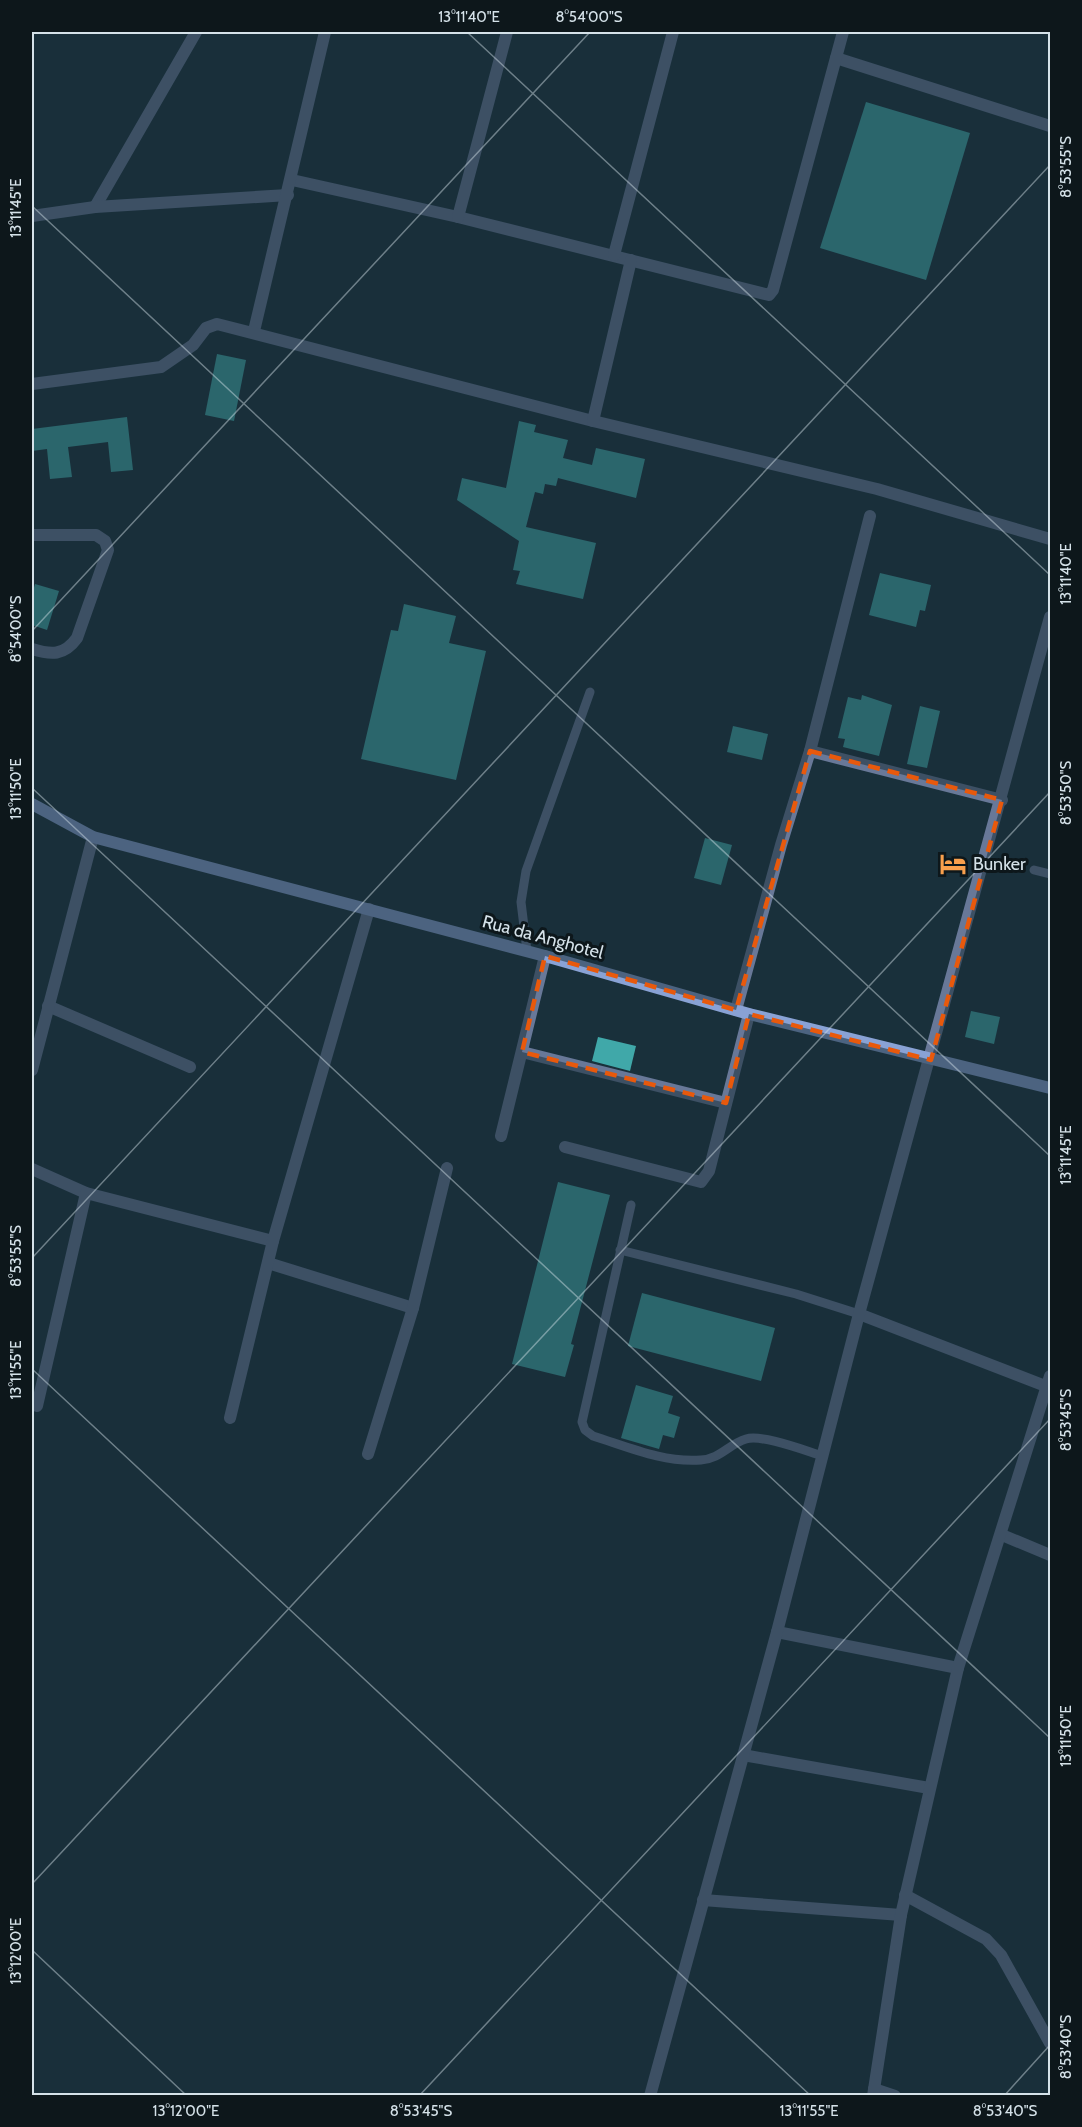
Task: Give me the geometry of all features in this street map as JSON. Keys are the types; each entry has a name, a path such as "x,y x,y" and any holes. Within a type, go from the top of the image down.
{"main road":[{"name":"Rua da Anghotel","path":"32,804 93,837 545,956 749,1014 1050,1088"}],"street":[{"path":"254,332 292,180 325,32"},
{"path":"459,217 507,32"},
{"path":"614,255 673,32"},
{"path":"292,180 459,217 771,294 843,32"},
{"path":"95,207 192,33"},
{"path":"836,58 1050,126"},
{"path":"32,216 95,207 288,195"},
{"path":"593,421 631,260"},
{"path":"32,384 161,368 193,345 206,328 217,324 593,421 878,489 1050,539"},
{"path":"736,1010 781,845 810,750 870,516"},
{"path":"32,535 96,535 105,541 108,550 77,638 69,648 58,654 47,654 32,649"},
{"path":"650,2096 777,1632 859,1314 1002,800 1050,617"},
{"path":"810,750 1002,800"},
{"path":"32,1070 93,837"},
{"path":"230,1418 273,1241 369,909"},
{"path":"501,1136 545,956"},
{"path":"48,1006 190,1067"},
{"path":"565,1147 701,1182 709,1171 749,1014"},
{"path":"522,1052 726,1103"},
{"path":"368,1454 413,1308 447,1168"},
{"path":"32,1169 86,1193 273,1241"},
{"path":"37,1406 86,1193"},
{"path":"268,1263 413,1308"},
{"path":"859,1314 1049,1382 958,1668 905,1895 873,2092 895,2096"},
{"path":"1002,1535 1050,1555"},
{"path":"777,1632 958,1668"},
{"path":"743,1755 929,1788"},
{"path":"905,1895 986,1939 1001,1955 1050,2043"},
{"path":"703,1900 901,1915"}],"lane":[{"path":"526,951 521,902 526,871 590,692"},
{"path":"1034,870 1050,874"},
{"path":"631,1205 582,1422 585,1430 593,1436 661,1457 712,1459 739,1442 755,1437 823,1456"},
{"path":"620,1250 796,1294 859,1314"}],"highlighted area":[{"path":"810,751 1002,800 931,1060 749,1014 726,1103 522,1052 545,956 736,1010"}],"building":[{"path":"866,102 970,133 926,280 820,248"},
{"path":"217,354 246,360 234,421 205,415"},
{"path":"127,417 133,470 111,472 108,442 68,447 72,477 50,479 47,449 32,451 32,429"},
{"path":"519,421 536,425 534,432 568,440 563,458 592,465 596,448 645,459 636,498 558,478 556,486 545,484 543,494 535,492 526,527 596,543 583,599 516,584 520,571 513,570 519,541 457,500 462,478 506,488"},
{"path":"880,573 931,585 925,611 920,610 916,627 869,615"},
{"path":"35,584 59,591 47,630 32,625 32,595"},
{"path":"404,604 456,616 449,643 486,651 456,780 361,759 391,630 398,631"},
{"path":"862,695 892,705 879,756 843,747 845,739 838,738 848,697 861,700"},
{"path":"920,706 940,711 927,768 907,764"},
{"path":"733,726 768,734 762,760 727,752"},
{"path":"705,838 732,845 721,885 694,878"},
{"path":"971,1011 1000,1017 994,1044 965,1037"},
{"path":"598,1037 636,1046 630,1071 592,1061"},
{"path":"558,1182 610,1195 571,1344 574,1345 565,1377 512,1364"},
{"path":"642,1293 775,1328 761,1381 628,1346"},
{"path":"636,1385 673,1396 668,1413 680,1417 674,1438 663,1435 659,1449 621,1438"}],"place":[{"name":"Bunker","path":"953,864"}]}
